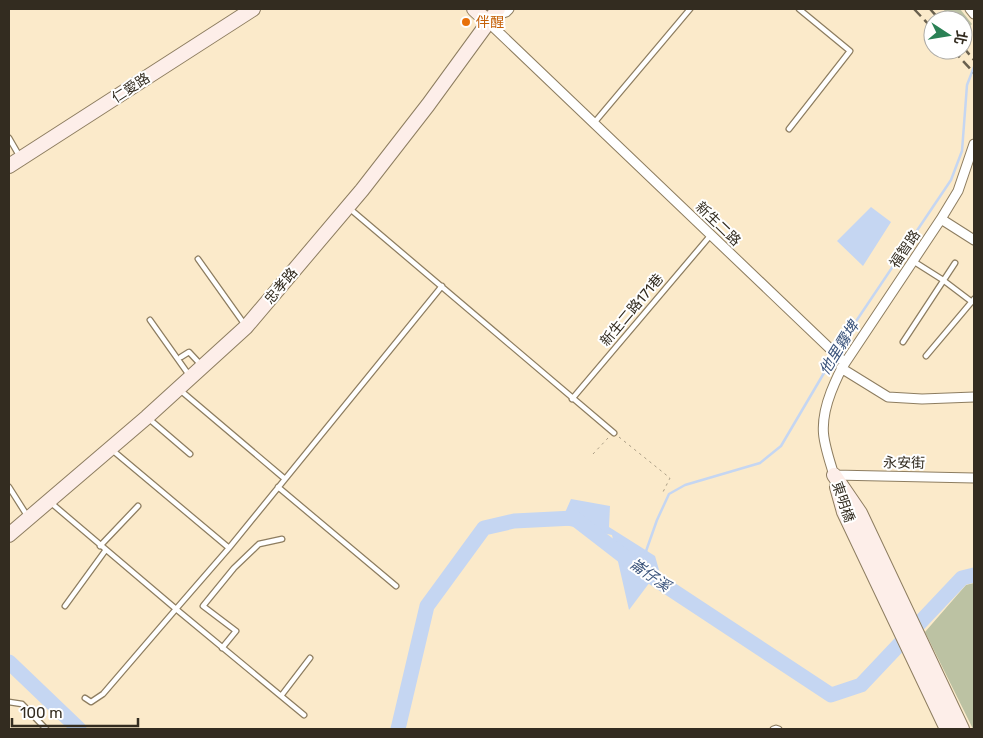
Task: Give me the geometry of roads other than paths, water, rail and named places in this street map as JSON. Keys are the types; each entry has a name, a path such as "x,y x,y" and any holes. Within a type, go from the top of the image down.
{"main road":[{"name":"仁愛路","path":"9,166 253,9"},
{"path":"474,9 492,14"},
{"name":"忠孝路","path":"9,535 179,389 246,327 348,207 428,105 492,14"},
{"name":"東明橋","path":"834,475 860,513 892,597 947,729"},
{"name":"東明橋","path":"892,597 962,729"}],"street":[{"name":"忠孝路","path":"492,14 506,12 509,9"},
{"path":"970,9 974,14"},
{"name":"新生二路","path":"492,14 594,123 843,366 888,397 922,399 974,397"},
{"name":"福智路","path":"843,366 942,219 958,191 974,144"},
{"path":"942,219 974,240"},
{"path":"834,475 824,446 822,424 825,408 843,366"},
{"name":"永安街","path":"834,475 974,478"}],"lane":[{"path":"594,123 690,9"},
{"path":"789,129 850,51 799,9"},
{"path":"9,138 21,158"},
{"path":"348,207 614,433"},
{"name":"新生二路171巷","path":"572,398 710,236"},
{"path":"198,259 246,327"},
{"path":"913,262 973,300 926,356"},
{"path":"903,342 955,263"},
{"path":"85,698 91,702 103,694 229,548 442,286"},
{"path":"150,320 191,378"},
{"path":"181,357 189,352 202,367"},
{"path":"179,389 285,479"},
{"path":"147,417 190,454"},
{"path":"110,448 229,548"},
{"path":"9,487 29,518"},
{"path":"278,487 396,586"},
{"path":"49,502 222,648 304,714"},
{"path":"100,546 138,506"},
{"path":"222,648 236,631 203,606 234,568 259,544 282,539"},
{"path":"65,606 105,550"},
{"path":"281,696 310,658"},
{"path":"9,702 22,704 46,729"},
{"path":"773,729 779,729"}],"water":[{"path":"871,207 891,222 863,266 837,241"},
{"path":"571,499 610,506 609,527 655,556 659,570 629,610 612,535 560,524"}],"waterway":[{"name":"他里霧埤","path":"836,351 951,180 962,151 967,85 974,67"},
{"name":"他里霧埤","path":"645,554 669,494 685,485 760,463 781,446 834,356"},
{"name":"崙仔溪","path":"398,729 427,606 484,528 514,521 574,518 640,569 831,695 861,685 962,578 974,575"},
{"name":"崙仔溪","path":"9,662 79,729"}],"railway":[{"path":"914,9 923,18"},
{"path":"962,60 974,73"}],"place":[{"name":"伴醒","path":"466,22"}]}
